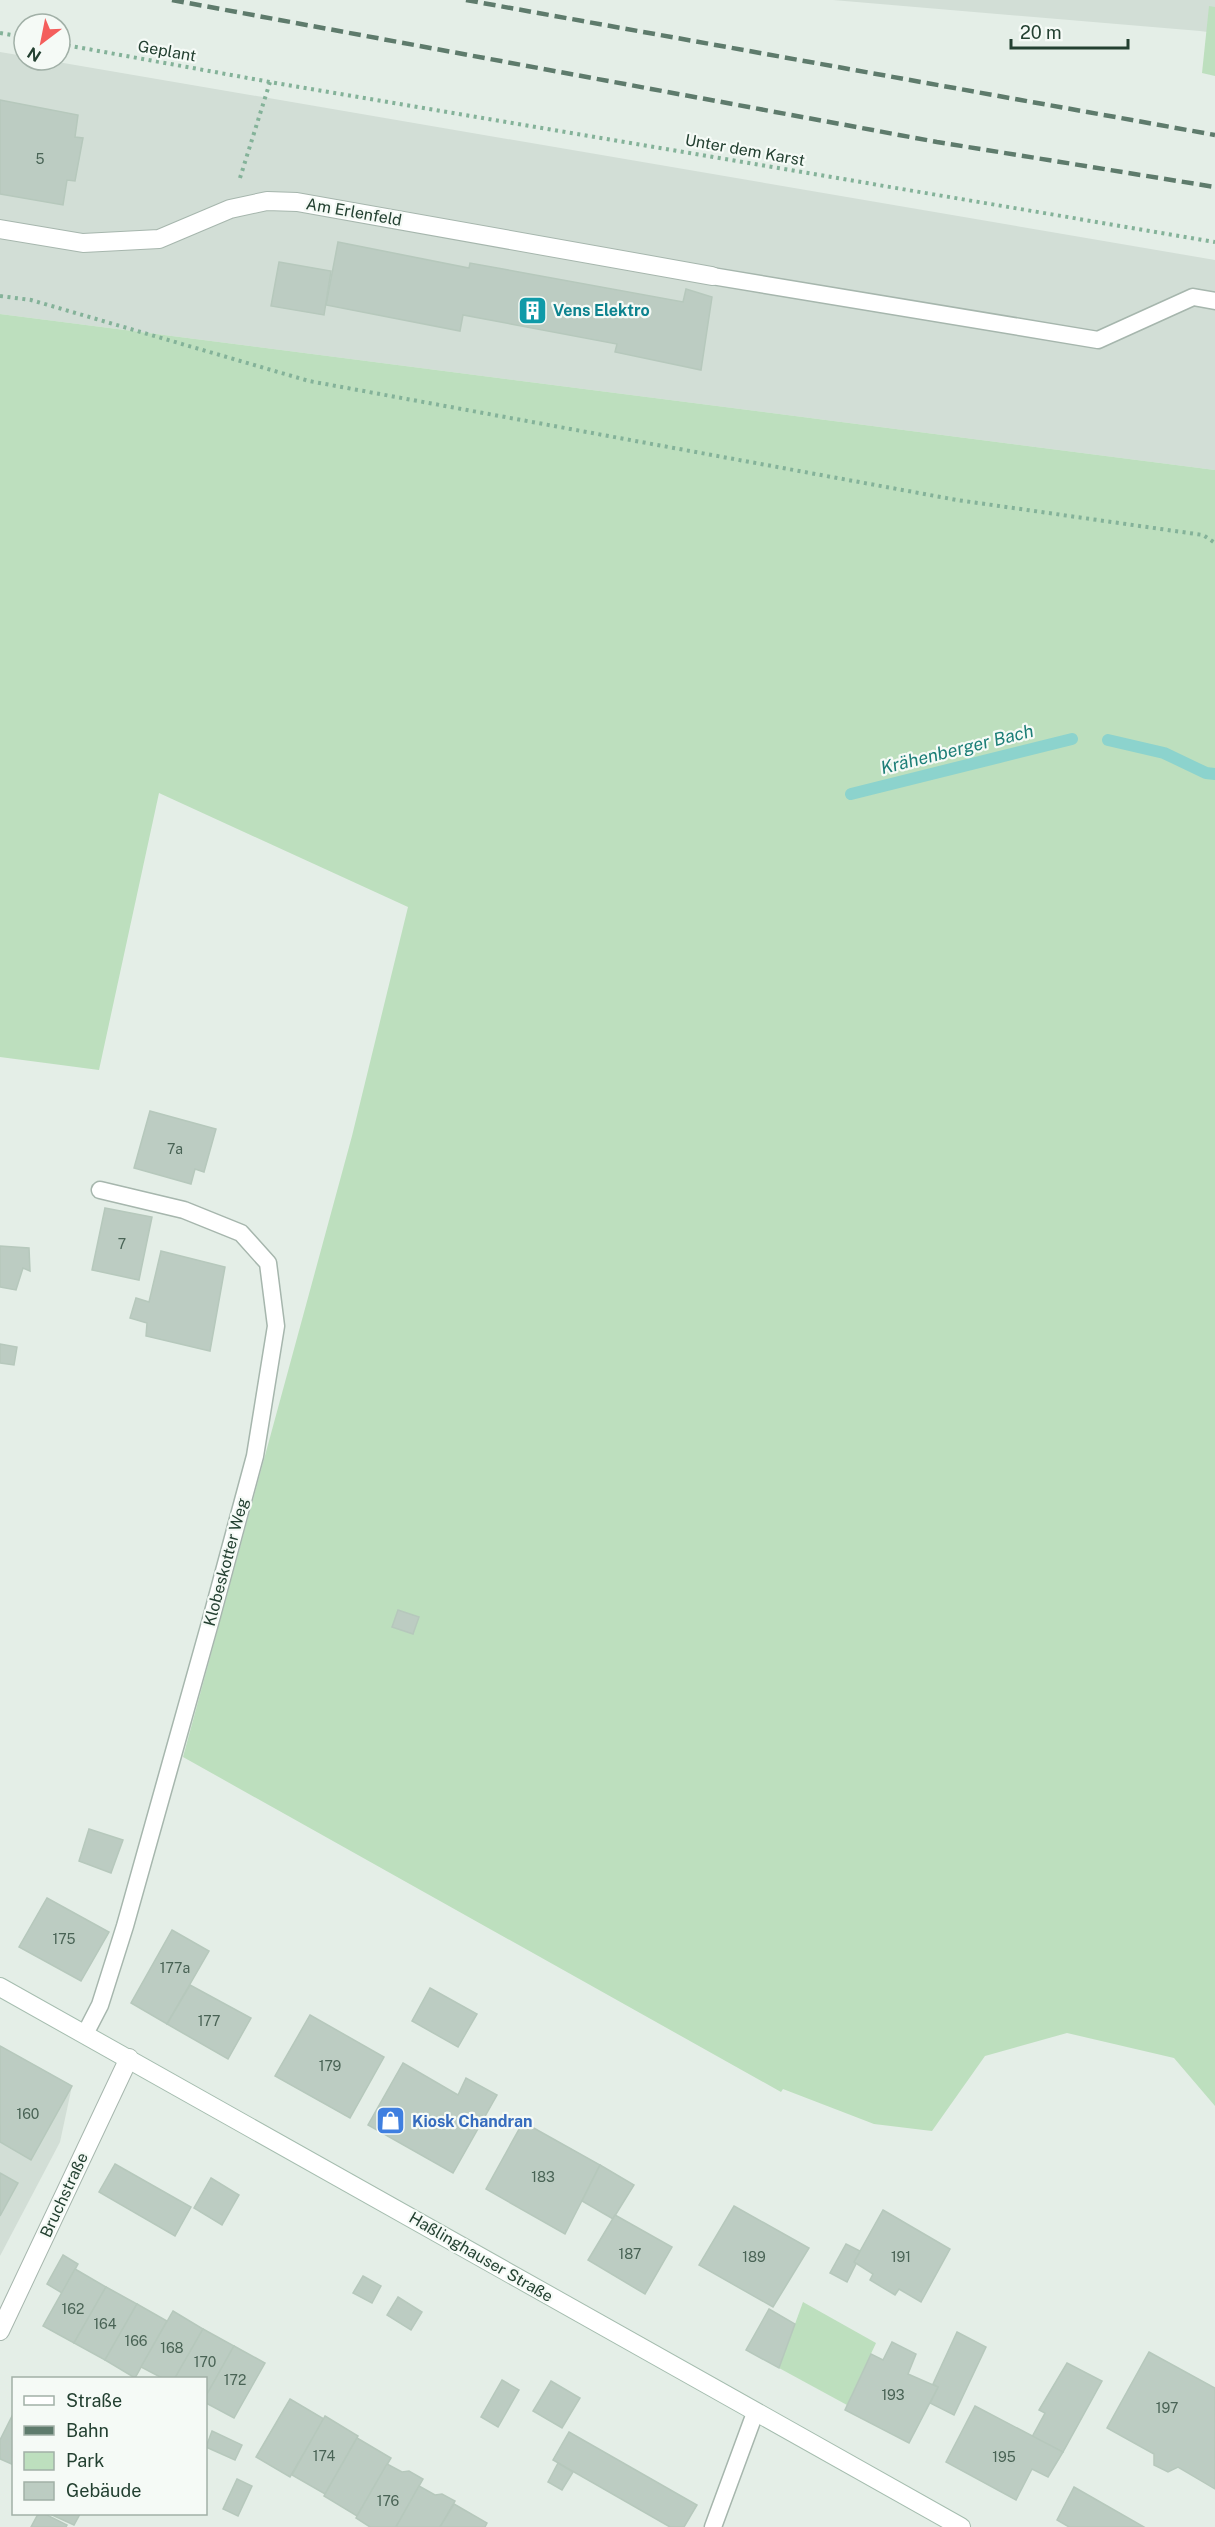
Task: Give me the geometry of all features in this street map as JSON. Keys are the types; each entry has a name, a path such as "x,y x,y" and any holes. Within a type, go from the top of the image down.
{"main road":[{"name":"Am Erlenfeld","path":"0,229 83,243 159,239 230,209 267,201 297,202 712,276"},
{"name":"Haßlinghauser Straße","path":"0,1987 755,2413 962,2527"},
{"name":"Bruchstraße","path":"0,2331 129,2058"}],"lane":[{"path":"712,276 1098,340 1193,297 1215,301"},
{"name":"Klobeskotter Weg","path":"85,2034 100,2005 125,1926 210,1623 255,1456 276,1326 268,1263 241,1233 184,1210 100,1190"},
{"path":"713,2527 755,2413"}],"path":[{"name":"Geplant","path":"72,46 270,82"},
{"path":"230,209 270,82"},
{"name":"Unter dem Karst","path":"270,82 1215,242"},
{"path":"0,296 31,300 309,381 945,498 1203,535 1215,543"}],"shaded area":[{"path":"833,0 1215,0 1215,33 1200,31"},
{"path":"0,52 12,54 12,72 72,72 72,64 1215,260 1215,470 0,314"},
{"path":"0,2046 72,2086 60,2142 0,2256"}],"green space":[{"path":"1209,6 1215,7 1215,76 1202,73"},
{"path":"0,314 1215,470 1215,2106 1174,2058 1067,2033 985,2056 932,2131 874,2124 783,2089 781,2092 183,1757 352,1136 408,907 159,793 99,1070 0,1057"},
{"path":"803,2302 876,2343 847,2405 779,2368"}],"building":[{"path":"0,100 78,115 75,137 83,138 75,181 67,180 63,205 0,194"},
{"name":"Vens Elektro","path":"338,242 469,268 470,263 683,302 686,289 712,297 701,370 615,352 617,344 463,315 460,331 326,305"},
{"path":"279,262 331,271 324,315 271,306"},
{"path":"150,1111 216,1129 204,1172 195,1169 191,1184 134,1168"},
{"path":"105,1208 152,1217 139,1280 92,1270"},
{"path":"0,1246 29,1248 30,1271 23,1268 16,1290 0,1287"},
{"path":"161,1251 225,1267 210,1351 146,1336 147,1323 130,1318 136,1298 149,1302"},
{"path":"0,1344 17,1347 14,1365 0,1363"},
{"path":"398,1610 419,1617 413,1634 392,1627"},
{"path":"89,1829 123,1840 111,1873 79,1861"},
{"path":"47,1898 109,1932 81,1981 19,1947"},
{"path":"172,1930 209,1951 167,2024 131,2003"},
{"path":"190,1985 251,2018 228,2059 167,2024"},
{"path":"430,1988 477,2014 458,2047 412,2021"},
{"path":"310,2015 384,2057 350,2118 275,2076"},
{"path":"0,2046 72,2086 31,2160 0,2142"},
{"path":"403,2063 458,2095 466,2078 497,2095 453,2173 368,2125"},
{"path":"523,2122 600,2165 565,2234 486,2189"},
{"path":"115,2164 191,2207 175,2236 99,2192"},
{"path":"600,2165 634,2185 613,2219 582,2201"},
{"path":"0,2173 18,2183 0,2216"},
{"path":"211,2178 239,2195 222,2225 194,2208"},
{"path":"734,2206 809,2248 773,2307 699,2265"},
{"path":"883,2210 950,2249 921,2302 899,2289 895,2295 870,2280 873,2274 854,2262"},
{"path":"615,2215 672,2247 645,2294 588,2260"},
{"path":"846,2244 860,2251 847,2282 830,2273"},
{"path":"63,2255 78,2264 62,2293 47,2284"},
{"path":"75,2269 106,2287 74,2343 43,2326"},
{"path":"363,2276 381,2286 372,2303 353,2293"},
{"path":"106,2287 137,2304 105,2360 74,2343"},
{"path":"398,2297 422,2312 411,2330 387,2315"},
{"path":"137,2304 167,2321 136,2377 105,2360"},
{"path":"769,2309 795,2324 779,2368 746,2350"},
{"path":"173,2311 203,2329 176,2377 160,2377 141,2367"},
{"path":"203,2329 234,2346 207,2394 207,2377 176,2377"},
{"path":"957,2332 986,2347 954,2415 930,2403 938,2387 933,2384"},
{"path":"892,2342 916,2354 908,2374 938,2387 909,2443 845,2410 871,2354 883,2360"},
{"path":"234,2346 265,2363 234,2418 207,2404 207,2394"},
{"path":"1149,2352 1215,2388 1215,2489 1178,2467 1168,2472 1154,2465 1154,2454 1107,2428"},
{"path":"1067,2363 1102,2381 1063,2452 1032,2437 1045,2413 1039,2410"},
{"path":"502,2380 519,2390 498,2427 481,2417"},
{"path":"551,2381 580,2398 562,2428 533,2411"},
{"path":"290,2399 324,2419 290,2477 256,2457"},
{"path":"975,2406 1063,2452 1048,2477 1032,2469 1016,2500 946,2462"},
{"path":"12,2416 12,2464 0,2459 0,2440"},
{"path":"325,2416 358,2436 325,2494 292,2475"},
{"path":"212,2431 242,2445 235,2460 207,2447"},
{"path":"569,2432 697,2505 684,2527 670,2527 553,2460"},
{"path":"357,2438 391,2458 357,2516 324,2496"},
{"path":"558,2463 573,2472 562,2490 548,2482"},
{"path":"387,2464 402,2472 409,2471 423,2479 396,2527 370,2527 356,2518"},
{"path":"237,2479 252,2486 238,2516 223,2509"},
{"path":"419,2486 435,2495 442,2494 455,2501 440,2527 396,2527"},
{"path":"1074,2487 1144,2527 1069,2527 1057,2520"},
{"path":"454,2504 487,2523 485,2527 440,2527"},
{"path":"37,2515 47,2515 67,2525 66,2527 31,2527"},
{"path":"52,2515 79,2515 74,2525"}],"waterway":[{"name":"Krähenberger Bach","path":"851,794 1072,739"},
{"name":"Krähenberger Bach","path":"1108,740 1164,753 1206,773 1215,774"}],"railway":[{"path":"172,0 937,142 1215,187"},
{"path":"466,0 1215,135"}],"place":[{"name":"Vens Elektro","path":"532,310"},
{"name":"Kiosk Chandran","path":"391,2121"}]}
